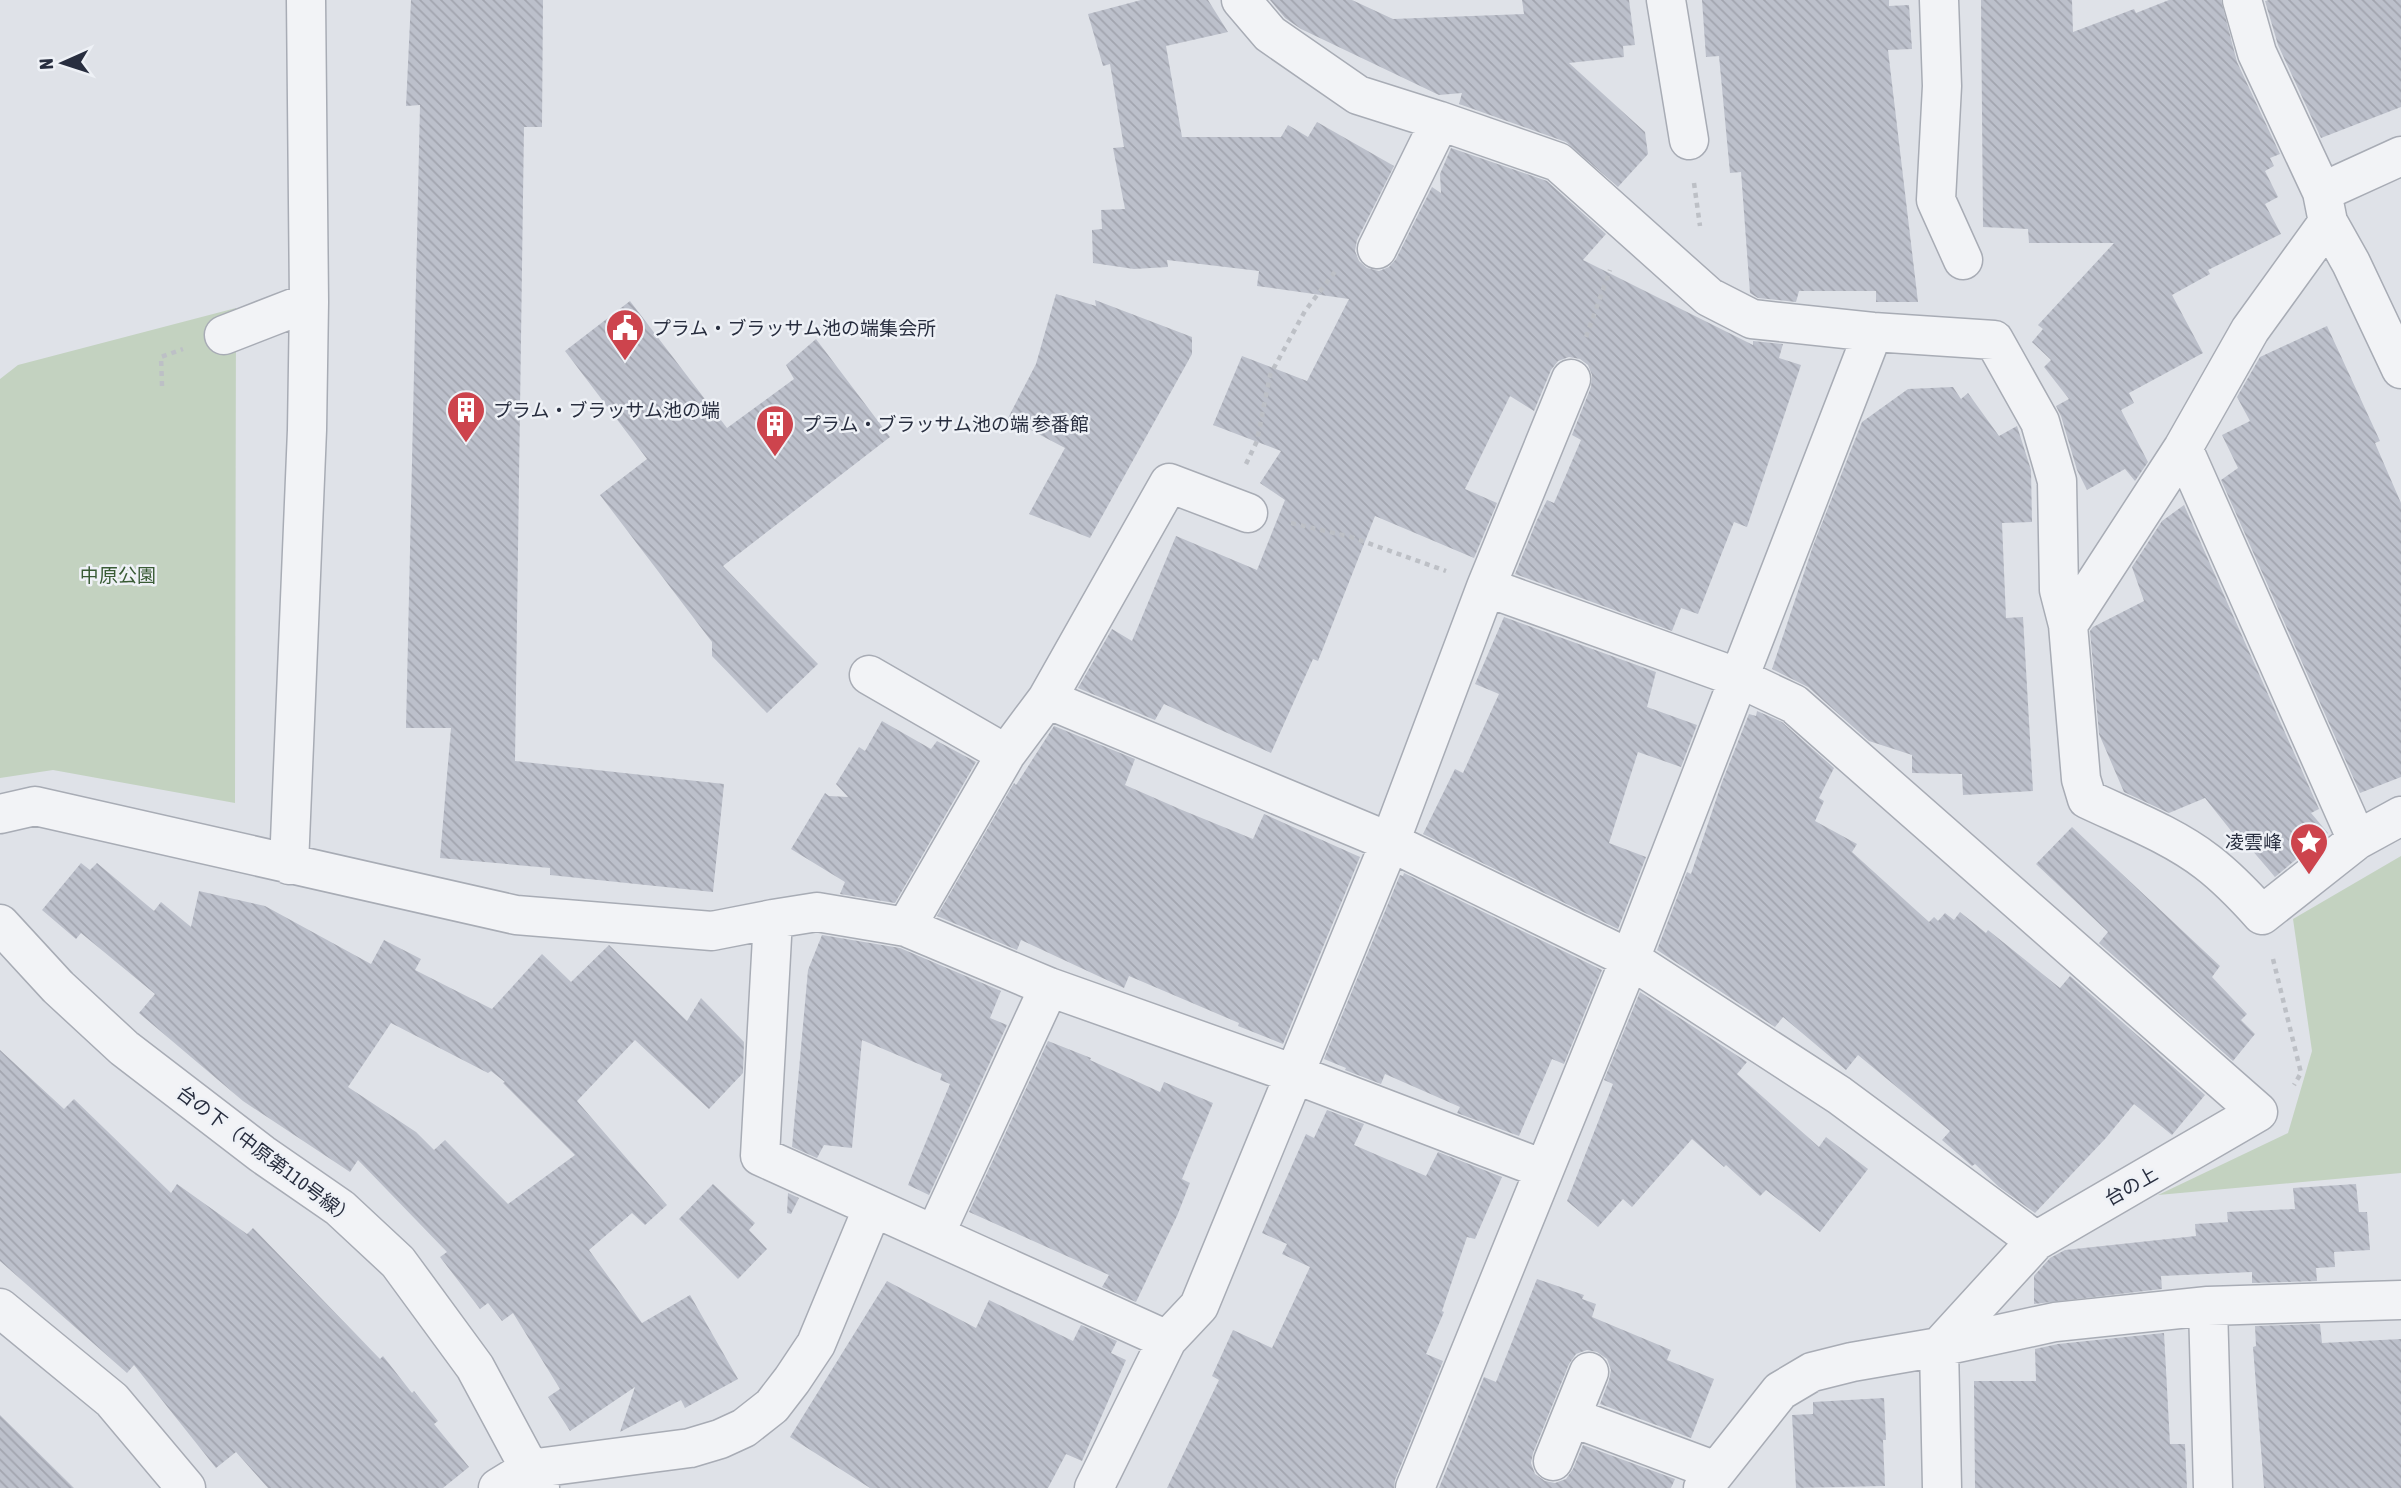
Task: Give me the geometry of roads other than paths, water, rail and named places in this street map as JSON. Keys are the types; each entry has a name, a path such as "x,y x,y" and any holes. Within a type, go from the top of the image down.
{"street":[{"path":"289,865 307,430 309,302 306,0"},
{"path":"1241,0 1270,34 1358,96 1559,162 1709,297 1752,319 1873,332 1990,327 2040,422 2057,481 2059,590 2068,625 2081,779 2087,799 2160,834 2205,860 2235,885 2262,915 2357,840 2401,816"},
{"path":"1666,0 1689,140"},
{"path":"1939,0 1942,86 1936,200 1963,260"},
{"path":"2242,0 2257,53 2401,369"},
{"path":"1360,255 1440,121"},
{"path":"2068,625 2183,448 2250,330 2325,207 2401,156"},
{"path":"1703,252 1709,297"},
{"path":"224,335 309,302"},
{"path":"1415,1488 1630,959 1873,332"},
{"path":"1094,1488 1167,1340 1199,1306 1390,842 1486,587 1571,379"},
{"path":"2183,448 2357,840"},
{"path":"906,927 1006,754 1047,699 1169,483 1248,513"},
{"path":"1486,587 1739,678"},
{"path":"869,675 1006,754"},
{"name":"台の上","path":"1739,678 1794,704 2258,1112 2036,1241 1938,1347"},
{"path":"1047,699 1390,842 1630,959 1839,1095 2036,1241"},
{"path":"0,814 35,806 516,915 712,931 817,912 906,927 1049,987 1294,1074 1543,1169"},
{"path":"773,919 760,1156 1167,1340"},
{"name":"台の下（中原第110号線）","path":"4,938 124,1048 262,1154 341,1208 398,1262 475,1367 522,1482"},
{"path":"935,1234 1049,987"},
{"path":"522,1482 690,1448 744,1428 772,1406 816,1344 873,1207"},
{"path":"1571,1417 1709,1479 1780,1391 1812,1372 2055,1322 2208,1306 2401,1300"},
{"path":"2208,1306 2213,1488"},
{"path":"0,1308 113,1400 186,1488"},
{"path":"1938,1347 1942,1488"},
{"path":"1553,1461 1589,1372"}],"place":[{"name":"プラム・ブラッサム池の端集会所","path":"625,362"},
{"name":"プラム・ブラッサム池の端","path":"466,444"},
{"name":"プラム・ブラッサム池の端 参番館","path":"775,458"},
{"name":"凌雲峰","path":"2309,876"}],"park label":[{"name":"中原公園","path":"118,575"}]}
